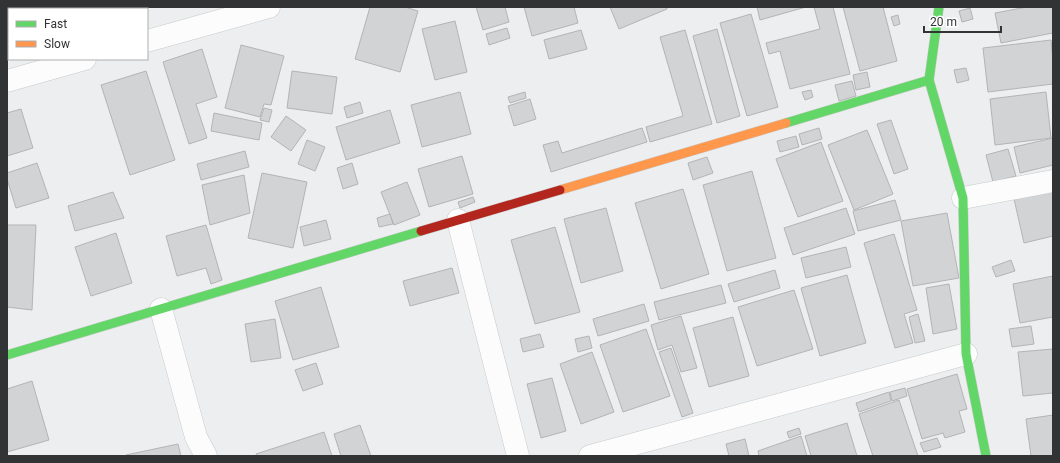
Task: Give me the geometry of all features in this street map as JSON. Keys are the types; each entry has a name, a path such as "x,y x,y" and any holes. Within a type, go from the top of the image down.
{"street":[{"path":"148,41 269,7"},
{"path":"939,7 929,80 963,198 966,354 986,456"},
{"path":"7,81 80,60"},
{"path":"7,355 929,80"},
{"path":"963,198 1053,181"},
{"path":"458,220 518,456"},
{"path":"161,309 196,437 206,456"},
{"path":"590,456 966,354"}],"building":[{"path":"7,7 36,7 8,8 7,38"},
{"path":"370,7 405,7 418,11 400,72 355,59"},
{"path":"476,7 505,7 509,22 483,30"},
{"path":"524,7 574,7 578,23 532,36"},
{"path":"610,7 667,7 667,9 619,29"},
{"path":"757,7 806,7 760,20"},
{"path":"814,7 833,7 850,74 790,89 780,51 769,54 766,43 820,29"},
{"path":"843,7 883,7 897,61 860,71"},
{"path":"1027,7 1053,7 1053,33 1001,43 995,13"},
{"path":"970,8 973,19 962,22 959,11"},
{"path":"751,14 778,107 747,116 720,23"},
{"path":"898,15 900,24 894,26 891,17"},
{"path":"455,21 467,72 435,80 422,29"},
{"path":"507,28 510,38 489,45 486,34"},
{"path":"717,29 740,116 717,123 693,36"},
{"path":"581,30 587,49 549,59 544,40"},
{"path":"685,30 712,124 650,142 646,127 683,116 660,37"},
{"path":"1051,40 1053,84 988,92 983,48"},
{"path":"241,45 284,56 271,105 264,104 260,117 225,108"},
{"path":"202,49 217,97 196,104 207,138 189,144 163,62"},
{"path":"966,68 969,80 957,83 954,70"},
{"path":"146,71 175,160 130,175 101,85"},
{"path":"292,71 337,77 332,114 287,108"},
{"path":"867,72 870,87 856,90 853,75"},
{"path":"852,81 856,96 839,101 835,85"},
{"path":"811,90 813,97 805,100 802,92"},
{"path":"460,92 471,134 422,147 411,105"},
{"path":"525,92 526,98 510,103 508,97"},
{"path":"1046,92 1051,138 995,145 990,99"},
{"path":"530,99 536,119 514,126 508,106"},
{"path":"360,102 363,113 347,118 344,107"},
{"path":"264,108 272,110 269,122 260,120"},
{"path":"21,109 33,148 7,156 7,113"},
{"path":"390,110 400,143 346,160 336,127"},
{"path":"214,113 262,123 259,140 211,131"},
{"path":"286,116 306,130 291,151 271,137"},
{"path":"891,120 908,169 894,174 877,124"},
{"path":"642,128 647,142 551,172 543,145 558,141 562,153"},
{"path":"819,128 822,139 802,145 799,134"},
{"path":"867,130 893,194 854,210 828,145"},
{"path":"796,136 799,147 780,152 777,141"},
{"path":"1053,138 1053,165 1020,173 1014,147"},
{"path":"307,140 325,147 315,171 298,164"},
{"path":"821,142 843,201 798,217 776,159"},
{"path":"1008,149 1016,176 993,182 986,155"},
{"path":"245,151 249,167 201,180 197,164"},
{"path":"462,156 473,194 429,207 418,169"},
{"path":"707,157 713,173 693,180 688,163"},
{"path":"37,163 49,198 16,208 7,179 7,173"},
{"path":"352,163 358,184 343,189 337,168"},
{"path":"752,171 776,258 727,271 703,185"},
{"path":"262,173 307,182 293,248 248,238"},
{"path":"244,175 250,213 210,225 202,185"},
{"path":"407,182 420,215 394,225 381,192"},
{"path":"683,189 709,274 661,289 635,203"},
{"path":"1053,190 1053,236 1024,243 1014,199"},
{"path":"113,192 124,218 75,231 68,206"},
{"path":"473,197 475,202 460,208 458,202"},
{"path":"895,200 901,220 858,231 853,211"},
{"path":"606,208 623,271 581,283 564,219"},
{"path":"846,208 855,234 793,255 784,228"},
{"path":"947,213 959,278 913,286 901,221"},
{"path":"390,214 393,224 379,227 377,218"},
{"path":"326,220 331,239 304,246 300,227"},
{"path":"7,225 36,225 32,310 7,307"},
{"path":"206,225 222,280 211,284 206,268 177,276 166,236"},
{"path":"555,227 580,312 535,324 511,240"},
{"path":"116,233 132,283 91,296 75,247"},
{"path":"894,234 917,310 904,314 913,343 895,348 864,243"},
{"path":"846,247 851,267 806,278 801,258"},
{"path":"1011,260 1015,271 996,277 992,267"},
{"path":"452,268 459,293 410,306 403,281"},
{"path":"775,270 780,288 734,302 728,284"},
{"path":"847,275 866,343 820,356 801,288"},
{"path":"1053,276 1053,317 1020,323 1013,284"},
{"path":"949,284 957,329 933,334 926,288"},
{"path":"721,285 726,303 659,320 654,302"},
{"path":"321,287 339,347 293,360 275,301"},
{"path":"794,290 813,349 757,366 738,307"},
{"path":"644,304 649,321 598,336 593,319"},
{"path":"918,314 925,341 915,343 909,317"},
{"path":"681,316 697,368 681,372 672,345 658,350 651,325"},
{"path":"733,317 749,376 709,387 693,328"},
{"path":"275,319 281,358 251,362 245,324"},
{"path":"1031,326 1034,344 1012,347 1009,329"},
{"path":"646,329 670,396 623,412 600,345"},
{"path":"540,334 544,347 523,352 520,339"},
{"path":"589,336 592,348 578,352 575,339"},
{"path":"671,348 693,413 682,417 659,352"},
{"path":"1053,349 1053,393 1023,396 1018,352"},
{"path":"592,352 614,412 581,424 560,364"},
{"path":"316,363 323,384 303,391 295,370"},
{"path":"957,374 967,409 959,411 965,432 945,438 943,433 922,439 907,389"},
{"path":"552,378 566,431 541,438 527,384"},
{"path":"32,381 49,440 7,452 7,389"},
{"path":"905,388 907,396 892,401 890,392"},
{"path":"889,392 891,401 859,412 856,403"},
{"path":"899,400 918,456 873,456 859,414"},
{"path":"1053,415 1053,456 1031,456 1026,419"},
{"path":"847,423 857,456 811,456 805,436"},
{"path":"360,425 371,456 341,456 334,434"},
{"path":"799,428 801,434 789,438 787,432"},
{"path":"324,432 332,456 257,456 256,454"},
{"path":"801,436 807,456 759,456 758,451"},
{"path":"937,438 941,447 924,452 920,443"},
{"path":"745,439 749,456 729,456 726,444"},
{"path":"178,444 181,456 126,456 126,455"}],"traffic: fast":[{"path":"939,7 929,80 963,198 966,354 986,456"},
{"path":"786,123 929,80"},
{"path":"7,355 421,231"}],"traffic: slow":[{"path":"560,190 786,123"}],"traffic: jam":[{"path":"421,231 560,190"}]}
